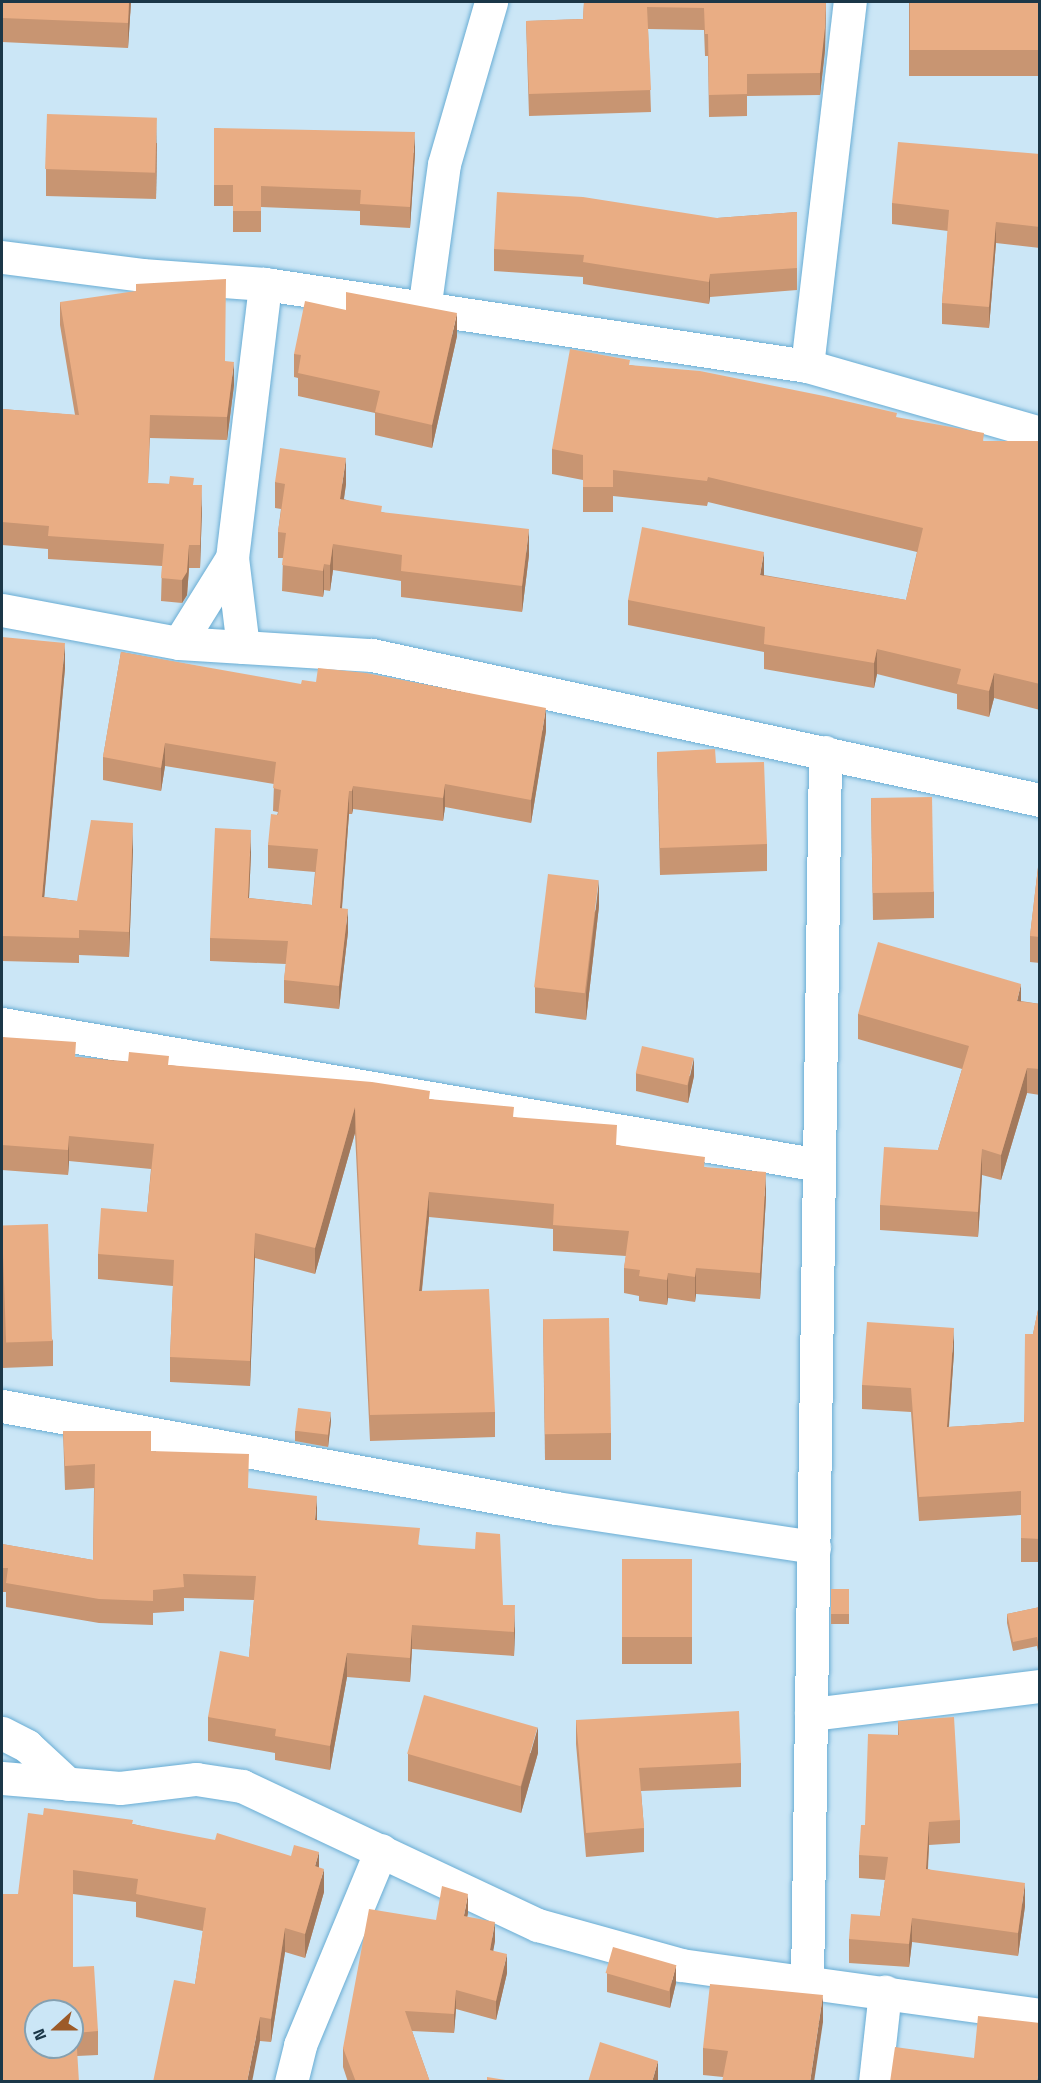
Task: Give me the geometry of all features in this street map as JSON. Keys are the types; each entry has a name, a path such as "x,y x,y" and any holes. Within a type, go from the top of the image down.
{"street":[{"path":"424,310 444,164 491,2"},
{"path":"807,366 850,2"},
{"path":"2,257 142,275 265,284 424,310 807,366 1040,433"},
{"path":"243,646 232,558 265,284"},
{"path":"179,643 232,558"},
{"path":"2,610 179,643 372,655 1040,800"},
{"path":"807,1983 825,752"},
{"path":"2,1024 819,1165"},
{"path":"2,1406 556,1509 814,1547"},
{"path":"812,1714 1040,1686"},
{"path":"2,1733 27,1746 68,1784"},
{"path":"2,1778 120,1788 196,1779 242,1786 538,1925 681,1965 763,1974 807,1983 1040,2014"},
{"path":"291,2082 300,2045 381,1850"},
{"path":"875,2082 885,1992"}],"building":[{"path":"2,2 129,2 128,23 2,18"},
{"path":"584,2 826,2 820,73 747,74 747,94 709,95 708,34 705,34 704,8 647,7 651,90 529,94 526,21 583,19"},
{"path":"910,2 1040,2 1040,50 910,50"},
{"path":"47,114 157,118 155,173 45,169"},
{"path":"214,128 415,132 410,207 360,204 361,190 261,186 261,211 233,211 233,185 214,185"},
{"path":"898,142 1040,154 1040,227 996,222 989,307 942,303 949,210 892,203"},
{"path":"497,192 583,197 717,218 797,212 797,268 710,274 709,282 583,262 584,255 494,249"},
{"path":"226,279 225,361 234,362 227,417 150,415 148,483 169,484 170,476 194,478 193,485 202,485 200,545 189,545 187,572 182,580 161,578 164,544 48,536 49,526 2,522 2,409 79,415 60,302 136,291 136,284"},
{"path":"346,292 457,313 432,425 375,412 380,391 298,373 301,355 294,354 305,301 346,310"},
{"path":"570,349 630,360 629,365 700,371 824,396 897,413 896,417 984,433 983,441 1040,441 1040,684 994,673 989,691 957,684 961,669 877,649 874,663 764,644 765,627 628,600 642,527 764,552 760,575 906,600 923,528 708,477 707,481 613,470 613,487 583,487 583,455 552,449"},
{"path":"280,448 346,458 340,499 382,506 381,512 529,529 522,586 401,571 402,555 333,544 330,565 324,564 323,571 282,565 286,533 278,532 285,484 275,482"},
{"path":"2,637 65,643 42,897 77,901 91,820 133,823 129,932 79,930 79,938 2,936"},
{"path":"121,652 301,684 302,680 316,682 318,668 366,673 546,708 531,800 445,784 443,798 353,786 352,791 349,791 340,908 348,909 339,986 284,980 288,941 210,938 215,828 251,830 248,898 312,905 318,849 268,845 271,814 278,815 281,790 273,788 276,762 165,743 161,768 103,757"},
{"path":"715,749 716,763 764,762 767,844 660,848 657,752"},
{"path":"932,797 934,892 873,893 871,798"},
{"path":"1040,850 1040,937 1030,936"},
{"path":"548,874 599,880 585,993 534,987"},
{"path":"878,942 1021,984 1017,1001 1040,1004 1040,1069 1027,1068 1001,1155 982,1149 978,1212 880,1205 884,1147 938,1150 969,1046 858,1014"},
{"path":"2,1037 76,1042 75,1057 128,1062 129,1052 169,1056 168,1065 372,1082 430,1091 429,1099 514,1107 513,1117 617,1125 616,1145 705,1157 704,1167 766,1172 760,1273 696,1268 695,1277 668,1273 667,1280 639,1276 640,1270 624,1268 629,1231 553,1225 554,1204 429,1192 419,1291 489,1289 495,1412 370,1415 355,1107 315,1248 255,1233 250,1361 170,1357 174,1260 98,1254 101,1208 147,1212 154,1144 69,1136 68,1150 2,1145"},
{"path":"642,1046 694,1058 687,1085 636,1073"},
{"path":"48,1224 52,1341 6,1343 2,1226"},
{"path":"1040,1300 1040,1539 1021,1538 1021,1491 919,1497 911,1388 862,1385 867,1322 954,1328 947,1427 1024,1422 1025,1334 1033,1334"},
{"path":"609,1318 611,1433 545,1434 543,1319"},
{"path":"298,1408 331,1412 328,1435 295,1431"},
{"path":"63,1431 151,1431 151,1451 249,1454 248,1488 317,1496 315,1520 420,1528 418,1545 475,1549 476,1532 500,1534 503,1605 515,1605 514,1632 412,1625 410,1658 347,1653 330,1746 275,1736 276,1729 208,1717 220,1651 249,1657 256,1576 183,1574 184,1587 153,1590 153,1601 99,1599 6,1583 8,1568 2,1568 2,1544 93,1560 95,1464 65,1466"},
{"path":"622,1559 692,1559 692,1637 622,1637"},
{"path":"831,1589 849,1589 849,1614 831,1614"},
{"path":"1040,1607 1040,1653 1037,1637 1013,1642 1007,1614"},
{"path":"424,1695 537,1728 521,1786 407,1754"},
{"path":"739,1711 741,1763 639,1768 644,1828 586,1833 576,1720"},
{"path":"954,1717 960,1820 929,1822 926,1869 1025,1883 1018,1933 912,1918 909,1944 849,1939 851,1914 880,1916 888,1857 859,1855 861,1825 865,1825 868,1734 899,1735 898,1721"},
{"path":"44,1808 133,1820 132,1824 215,1840 217,1833 291,1856 294,1845 319,1852 315,1866 324,1869 305,1934 285,1928 271,2019 260,2017 247,2082 153,2082 174,1980 195,1984 206,1908 136,1894 138,1879 73,1870 73,1967 94,1966 98,2031 84,2032 84,1999 24,1999 24,2059 78,2059 79,2082 2,2082 2,1894 18,1894 28,1813 43,1815"},
{"path":"442,1886 468,1894 464,1916 495,1922 490,1950 507,1954 496,2001 456,1990 454,2014 405,2011 430,2082 356,2082 343,2048 369,1909 436,1920"},
{"path":"613,1947 676,1965 669,1991 606,1973"},
{"path":"710,1984 823,1995 810,2082 722,2082 728,2051 703,2048"},
{"path":"978,2016 1040,2023 1040,2063 1037,2082 890,2082 895,2047 974,2058"},
{"path":"600,2042 658,2061 652,2082 588,2082"},
{"path":"487,2077 518,2082 487,2082"}]}
